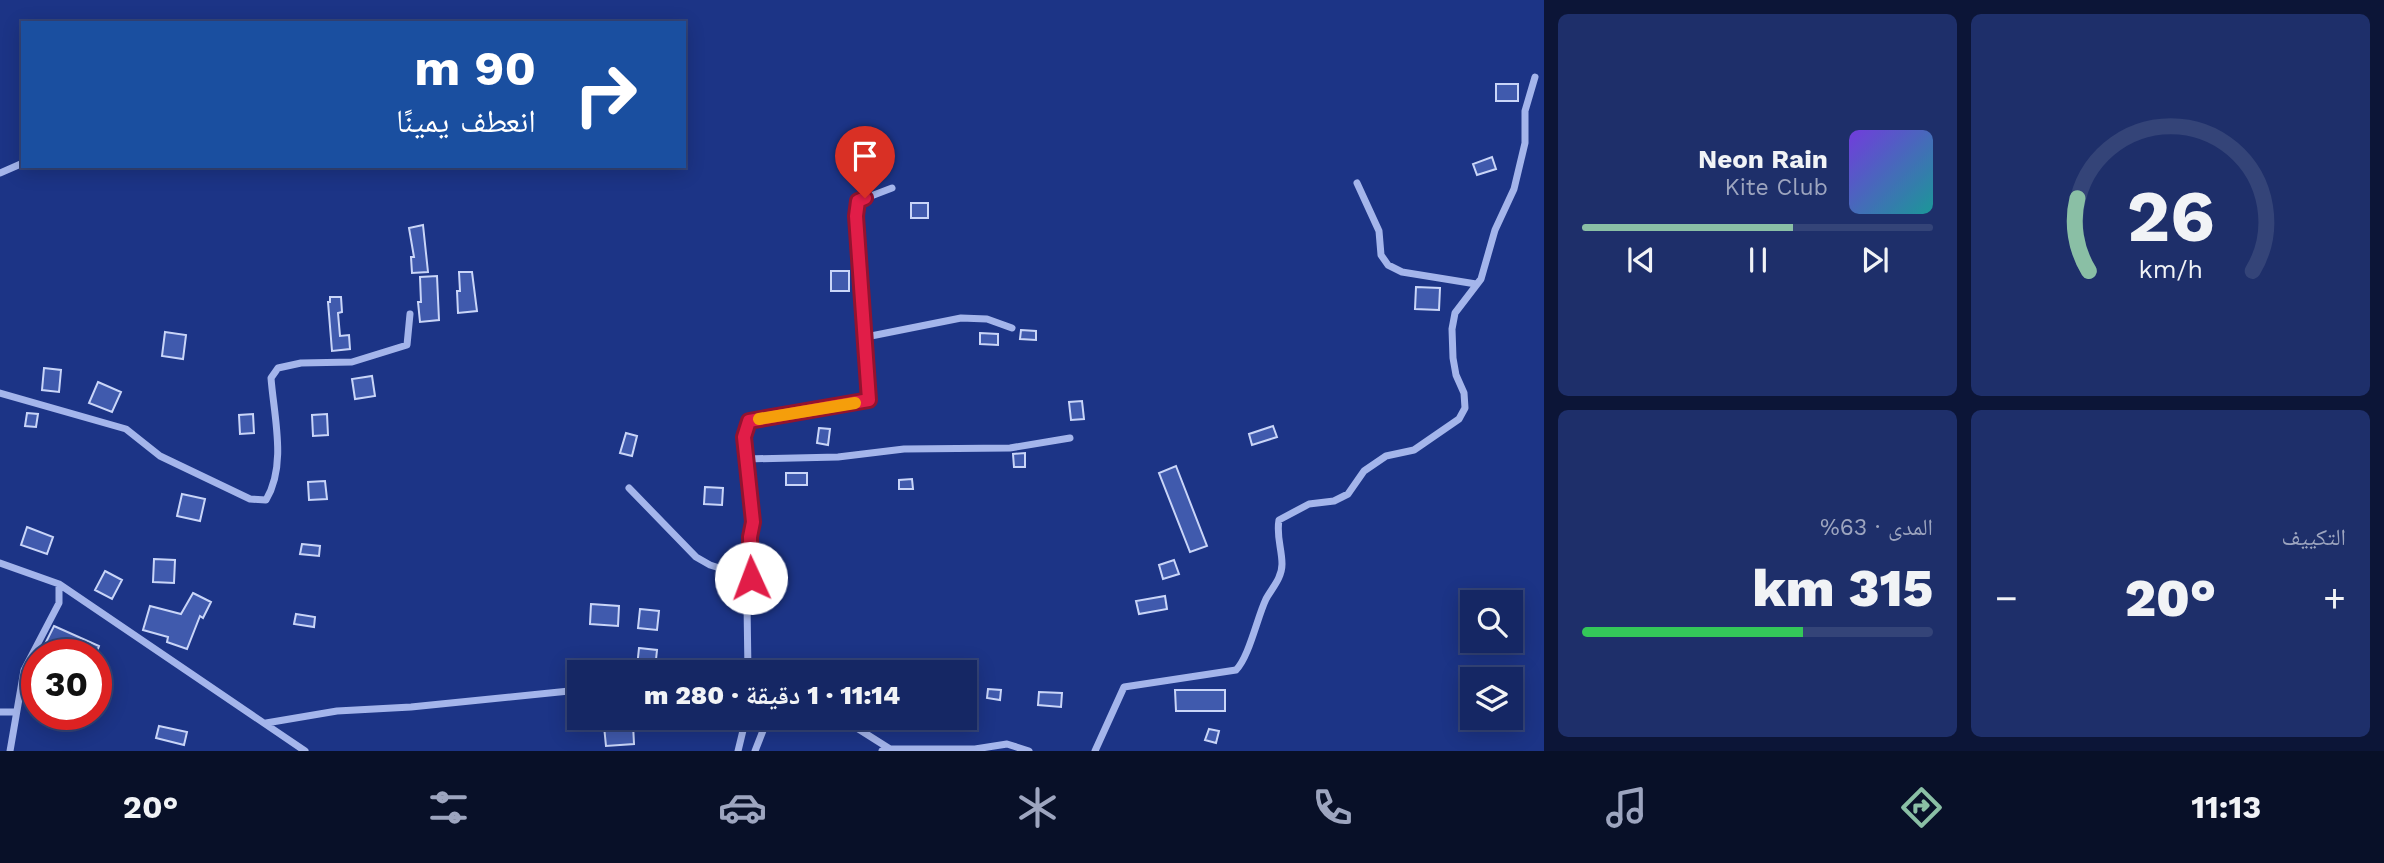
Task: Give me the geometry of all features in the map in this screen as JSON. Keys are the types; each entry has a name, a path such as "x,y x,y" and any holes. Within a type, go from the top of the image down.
{"street":[{"path":"1095,751 1125,687 1236,670 1243,663 1266,599 1280,575 1282,563 1277,532 1279,520 1310,504 1334,501 1348,494 1364,471 1386,456 1414,450 1459,419 1465,408 1464,393 1455,375 1452,329 1455,313 1480,279 1495,230 1514,189 1525,143 1525,111 1535,76"},
{"path":"0,173 21,164"},
{"path":"1357,183 1379,231 1381,255 1388,265 1402,272 1476,284"},
{"path":"748,660 747,604 753,522 744,437 749,421 869,400 856,216 858,201 892,188"},
{"path":"0,393 126,429 160,456 250,499 266,500 273,488 278,468 271,378 278,368 301,363 352,362 407,345 410,314"},
{"path":"866,337 961,318 987,319 1012,328"},
{"path":"746,459 838,457 904,449 1010,448 1070,438"},
{"path":"629,488 696,557 710,565 751,578"},
{"path":"0,564 58,584 305,751"},
{"path":"10,751 24,670 59,603 58,584"},
{"path":"266,723 337,711 411,707 567,691"},
{"path":"0,712 15,712"},
{"path":"738,751 743,730"},
{"path":"755,751 763,730"},
{"path":"858,730 886,750 975,749 1007,744 1029,751"}],"building":[{"path":"1496,84 1518,84 1518,101 1496,101"},
{"path":"1492,157 1496,169 1477,175 1473,164"},
{"path":"911,203 928,203 928,218 911,218"},
{"path":"423,225 428,272 412,273 411,257 414,257 409,228"},
{"path":"831,271 849,271 849,291 831,291"},
{"path":"459,272 472,272 477,311 458,313"},
{"path":"437,276 439,320 420,322 420,277"},
{"path":"1416,287 1440,288 1439,310 1415,309"},
{"path":"330,297 341,297 342,312 338,313 340,336 349,335 350,349 332,351 328,302"},
{"path":"1021,330 1036,331 1036,340 1020,339"},
{"path":"165,332 186,335 183,359 162,356"},
{"path":"980,333 998,334 998,345 980,344"},
{"path":"44,368 61,370 59,392 42,390"},
{"path":"372,376 375,396 355,399 352,379"},
{"path":"98,382 121,392 112,412 89,403"},
{"path":"1082,401 1084,419 1071,420 1069,402"},
{"path":"27,413 38,414 36,427 25,426"},
{"path":"253,414 254,433 240,434 239,415"},
{"path":"327,414 328,435 313,436 312,415"},
{"path":"1273,426 1277,437 1252,445 1249,434"},
{"path":"819,428 830,429 828,445 817,443"},
{"path":"626,433 637,436 632,456 620,453"},
{"path":"1025,453 1025,467 1014,467 1013,454"},
{"path":"1176,466 1207,546 1190,552 1159,473"},
{"path":"786,473 807,473 807,485 786,485"},
{"path":"912,479 913,489 899,489 899,480"},
{"path":"325,481 327,499 309,500 308,482"},
{"path":"705,487 723,488 722,505 704,504"},
{"path":"182,494 205,499 200,521 177,516"},
{"path":"27,527 53,537 47,554 21,545"},
{"path":"302,544 320,546 319,556 300,554"},
{"path":"154,559 175,560 174,583 153,582"},
{"path":"1174,560 1179,574 1163,579 1159,565"},
{"path":"105,571 122,580 112,599 95,590"},
{"path":"193,593 211,602 203,618 200,616 187,649 167,642 168,637 143,630 150,606 181,614"},
{"path":"1165,596 1167,609 1139,614 1136,601"},
{"path":"591,604 619,606 618,626 590,624"},
{"path":"640,609 659,611 657,630 638,628"},
{"path":"296,614 315,617 314,627 294,624"},
{"path":"54,626 83,639 48,639"},
{"path":"639,648 657,650 656,660 638,660"},
{"path":"988,689 1001,690 1000,700 987,698"},
{"path":"1175,690 1225,690 1225,711 1176,711"},
{"path":"1039,692 1062,693 1061,707 1038,705"},
{"path":"159,726 187,732 184,745 156,738"},
{"path":"1209,729 1219,731 1216,743 1205,740"},
{"path":"604,730 633,730 634,744 606,746"}],"slow traffic":[{"path":"759,419 855,403"}],"route":[{"path":"751,578 750,537 753,522 744,437 749,421 869,400 856,216 858,201 865,198"}]}
